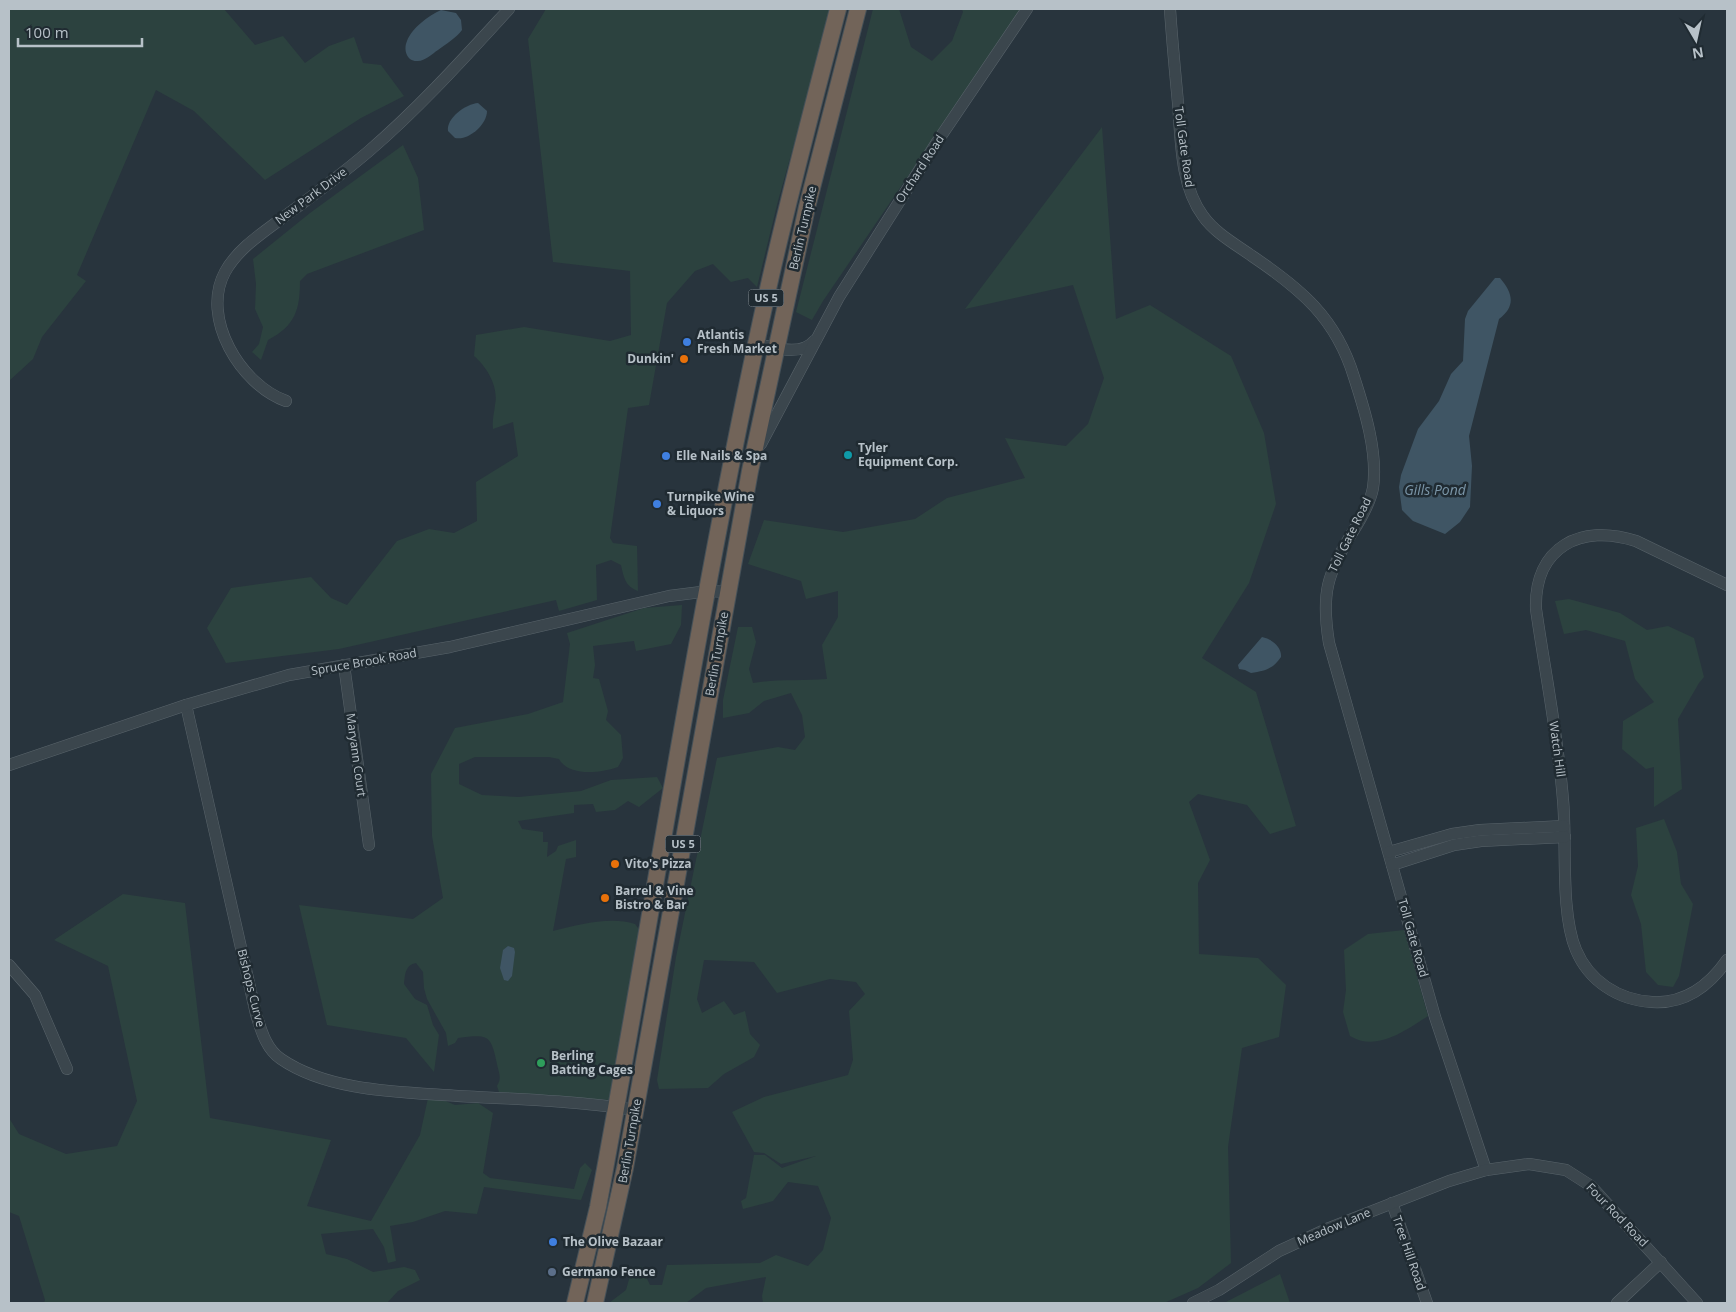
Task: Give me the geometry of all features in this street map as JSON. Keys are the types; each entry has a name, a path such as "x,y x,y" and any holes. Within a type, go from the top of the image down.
{"highway":[{"name":"Berlin Turnpike","path":"575,1303 598,1207 708,591 757,344 789,202 838,9"},
{"name":"Berlin Turnpike","path":"595,1303 617,1212 750,471 807,207 858,9"}],"street":[{"name":"New Park Drive","path":"286,400 269,394 254,380 225,340 217,314 217,300 225,272 245,247 338,176 395,128 510,9"},
{"name":"Orchard Road","path":"750,471 774,416 844,289 932,150 1027,9"},
{"name":"Toll Gate Road","path":"1170,9 1182,143 1189,188 1195,203 1213,228 1287,280 1324,316 1341,343 1356,384 1374,465 1373,489 1365,511 1334,564 1327,585 1326,623 1336,670 1446,1053 1486,1170"},
{"name":"Orchard Road","path":"757,344 800,350 808,348 819,334"},
{"name":"Watch Hill","path":"1727,586 1636,541 1606,534 1592,534 1573,541 1556,553 1539,578 1535,592 1561,773 1571,936 1582,962 1599,982 1632,1000 1658,1002 1684,998 1707,984 1727,960"},
{"name":"Spruce Brook Road","path":"9,765 186,705 280,678 450,647 651,600 708,591 728,592"},
{"name":"Maryann Court","path":"344,665 369,845"},
{"name":"Bishops Curve","path":"186,705 256,1014 266,1040 280,1058 308,1073 327,1079 379,1089 636,1110"},
{"path":"1389,852 1425,847 1480,830 1508,834 1565,832"},
{"path":"1392,865 1425,847"},
{"path":"9,965 35,995 67,1069"},
{"name":"Four Rod Road","path":"1486,1170 1529,1164 1550,1166 1579,1177 1603,1197 1698,1303"},
{"name":"Meadow Lane","path":"1192,1303 1219,1290 1279,1251 1392,1203 1486,1170"},
{"name":"Tree Hill Road","path":"1392,1203 1427,1303"},
{"path":"1617,1303 1660,1262"}],"green space":[{"path":"9,9 224,9 255,45 283,36 305,63 329,46 354,37 363,63 381,65 404,96 361,118 265,180 194,111 156,90 77,275 86,281 42,337 33,359 9,381"},
{"path":"546,9 832,9 778,201 757,287 748,278 731,282 713,264 695,271 667,303 649,405 628,408 610,538 613,543 637,546 638,591 630,587 624,578 621,565 611,560 596,565 597,600 559,611 556,600 339,649 226,663 207,628 231,588 311,577 331,598 347,605 397,541 429,529 454,533 477,521 476,482 518,456 513,422 493,429 496,398 494,384 483,366 474,356 476,335 524,327 610,341 631,335 630,271 553,262 528,39"},
{"path":"873,9 899,9 911,47 932,61 952,41 963,12 962,9 1022,9 823,301 812,320 796,312"},
{"path":"1102,127 1116,319 1150,305 1231,356 1264,433 1276,504 1249,583 1202,658 1256,692 1296,826 1270,834 1247,805 1198,794 1189,802 1210,860 1198,883 1199,954 1258,958 1286,985 1279,1037 1242,1048 1228,1147 1231,1263 1198,1288 1164,1303 763,1303 762,1296 766,1277 706,1288 686,1303 609,1303 626,1290 632,1269 641,1266 650,1285 662,1285 667,1265 760,1263 776,1255 808,1266 823,1250 831,1218 818,1186 788,1182 773,1201 743,1209 741,1201 746,1198 754,1155 765,1155 782,1168 816,1156 781,1164 764,1153 754,1152 732,1112 764,1097 848,1075 853,1060 849,1011 865,994 856,982 830,979 777,993 754,962 704,960 697,999 702,1013 724,1001 734,1015 745,1011 750,1034 760,1045 754,1057 724,1074 708,1088 659,1089 657,1080 676,957 717,758 778,747 795,750 805,737 802,715 791,693 764,701 749,713 723,718 723,700 738,627 752,627 756,642 749,669 753,683 827,679 822,645 838,617 838,591 806,599 801,581 748,564 764,520 843,532 915,519 947,498 1025,478 1005,438 1066,446 1088,424 1104,378 1073,285 965,309"},
{"path":"403,145 418,178 424,230 307,274 300,281 299,300 294,316 284,329 268,340 261,360 252,352 259,344 263,327 255,309 256,284 253,259 310,213"},
{"path":"1569,599 1620,613 1647,630 1668,626 1694,638 1704,677 1678,719 1682,789 1654,807 1654,767 1646,769 1622,749 1623,721 1654,702 1635,679 1625,641 1586,630 1564,634 1555,601"},
{"path":"682,605 681,625 671,644 636,651 634,641 593,646 595,665 593,678 599,679 608,711 606,720 621,735 623,758 618,767 594,772 578,771 570,769 559,759 549,757 475,757 459,764 459,784 482,795 519,797 581,791 611,780 657,777 663,788 639,807 628,801 615,810 596,812 593,804 574,805 574,813 518,821 522,829 543,832 543,842 548,842 547,857 556,851 558,846 576,840 576,857 566,859 553,931 594,922 615,921 635,924 641,932 608,1100 499,1092 497,1086 500,1078 495,1054 490,1042 487,1039 476,1036 458,1038 455,1043 448,1046 446,1033 427,999 423,972 416,963 408,968 404,984 415,999 427,1005 433,1025 439,1035 434,1072 406,1038 327,1025 299,905 413,919 443,898 432,836 431,774 455,728 528,714 563,702 570,644 567,633 644,608"},
{"path":"1664,819 1677,852 1681,884 1693,904 1679,976 1673,987 1658,985 1646,972 1641,924 1631,895 1638,866 1636,828"},
{"path":"123,894 185,903 210,1118 331,1140 307,1206 371,1221 420,1135 428,1098 443,1100 455,1105 478,1103 493,1113 483,1173 490,1178 574,1189 580,1168 585,1163 592,1170 581,1200 484,1187 477,1214 445,1211 413,1222 390,1226 396,1261 388,1263 384,1247 373,1229 321,1234 326,1254 347,1259 373,1272 404,1267 415,1270 420,1280 398,1291 387,1303 44,1303 45,1300 19,1216 9,1212 9,1118 19,1134 66,1154 117,1146 137,1101 108,966 54,940"},
{"path":"1404,930 1428,1016 1410,1028 1380,1041 1370,1042 1350,1036 1343,1012 1346,990 1344,950 1368,934"},
{"path":"1280,1274 1290,1303 1224,1303"}],"water":[{"path":"441,10 456,13 461,20 462,30 451,41 426,59 421,61 411,60 405,48 409,36 421,23"},
{"path":"478,103 487,111 484,122 471,134 455,138 448,131 450,121 463,109"},
{"name":"Gills Pond","path":"1495,278 1500,278 1508,289 1511,299 1508,309 1499,319 1469,436 1472,466 1470,507 1460,522 1445,534 1413,521 1402,510 1399,487 1401,475 1418,429 1439,401 1451,374 1463,361 1465,319 1468,311"},
{"path":"1262,637 1276,644 1280,650 1281,657 1272,667 1265,670 1251,673 1239,669 1238,665"},
{"path":"508,946 514,948 515,952 512,976 508,981 504,980 500,968 503,950"}],"place":[{"name":"Atlantis Fresh Market","path":"687,342"},
{"name":"Dunkin'","path":"684,359"},
{"name":"Tyler Equipment Corp.","path":"848,455"},
{"name":"Elle Nails & Spa","path":"666,456"},
{"name":"Turnpike Wine & Liquors","path":"657,504"},
{"name":"Vito's Pizza","path":"615,864"},
{"name":"Barrel & Vine Bistro & Bar","path":"605,898"},
{"name":"Berling Batting Cages","path":"541,1063"},
{"name":"The Olive Bazaar","path":"553,1242"},
{"name":"Germano Fence","path":"552,1272"}]}
